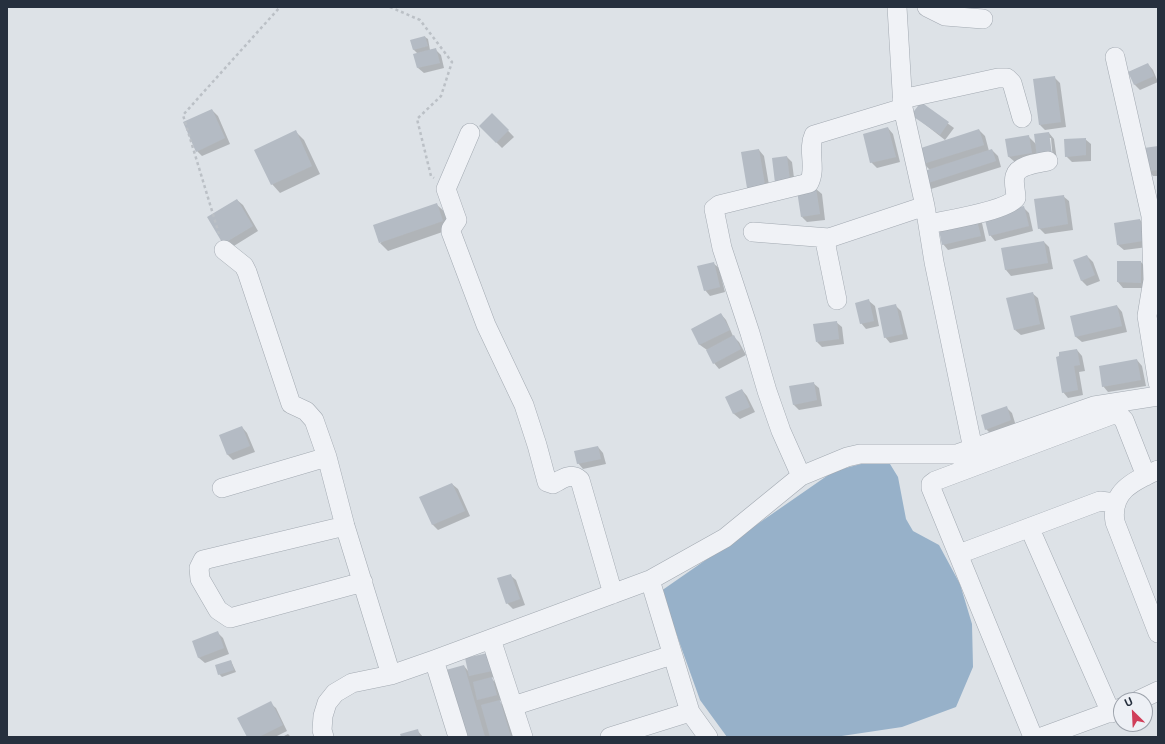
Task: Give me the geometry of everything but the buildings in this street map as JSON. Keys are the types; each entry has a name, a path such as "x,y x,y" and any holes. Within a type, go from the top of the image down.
{"street":[{"path":"897,7 902,104 927,215 934,262 973,449"},
{"path":"927,7 945,16 983,19"},
{"path":"1115,57 1151,216 1153,280 1147,316 1158,383"},
{"path":"801,476 781,432 767,391 722,248 714,209 719,205 809,183 812,176 811,141 814,134 902,104 998,78 1007,78 1012,83 1022,118"},
{"path":"470,133 446,189 457,220 451,229 451,232 486,325 524,405 538,446 547,482 553,484 570,475 580,480 613,594"},
{"path":"753,232 829,238 927,215 993,210 1012,203 1016,198 1015,176 1017,172 1022,168 1048,161"},
{"path":"829,238 826,246 837,300"},
{"path":"224,250 244,266 291,404 310,414 327,457 345,526 391,675"},
{"path":"324,737 322,730 323,716 327,703 334,693 352,683 391,675 650,580 725,538 801,476 847,457 860,454 957,454 1094,406 1158,396"},
{"path":"1033,737 931,488 931,484 935,481 1114,414 1120,416 1124,420 1152,473 1127,487 1115,503 1113,511 1115,522 1158,633"},
{"path":"222,488 327,457"},
{"path":"959,554 1030,529 1100,501 1115,503"},
{"path":"345,526 203,560 199,568 200,579 218,610 230,618 363,582"},
{"path":"1030,529 1113,705"},
{"path":"650,580 690,712 708,737"},
{"path":"491,639 523,737"},
{"path":"513,706 672,655"},
{"path":"434,660 458,737"},
{"path":"610,737 690,712"},
{"path":"1042,737 1113,712"}],"path":[{"path":"224,250 183,115 280,7"},
{"path":"390,7 420,20 452,62 441,96 417,119 431,176 446,189"}],"water":[{"path":"861,464 890,464 898,477 906,519 913,531 939,545 960,584 972,624 973,667 956,707 902,727 835,737 727,737 700,700 661,591 834,471"}]}
